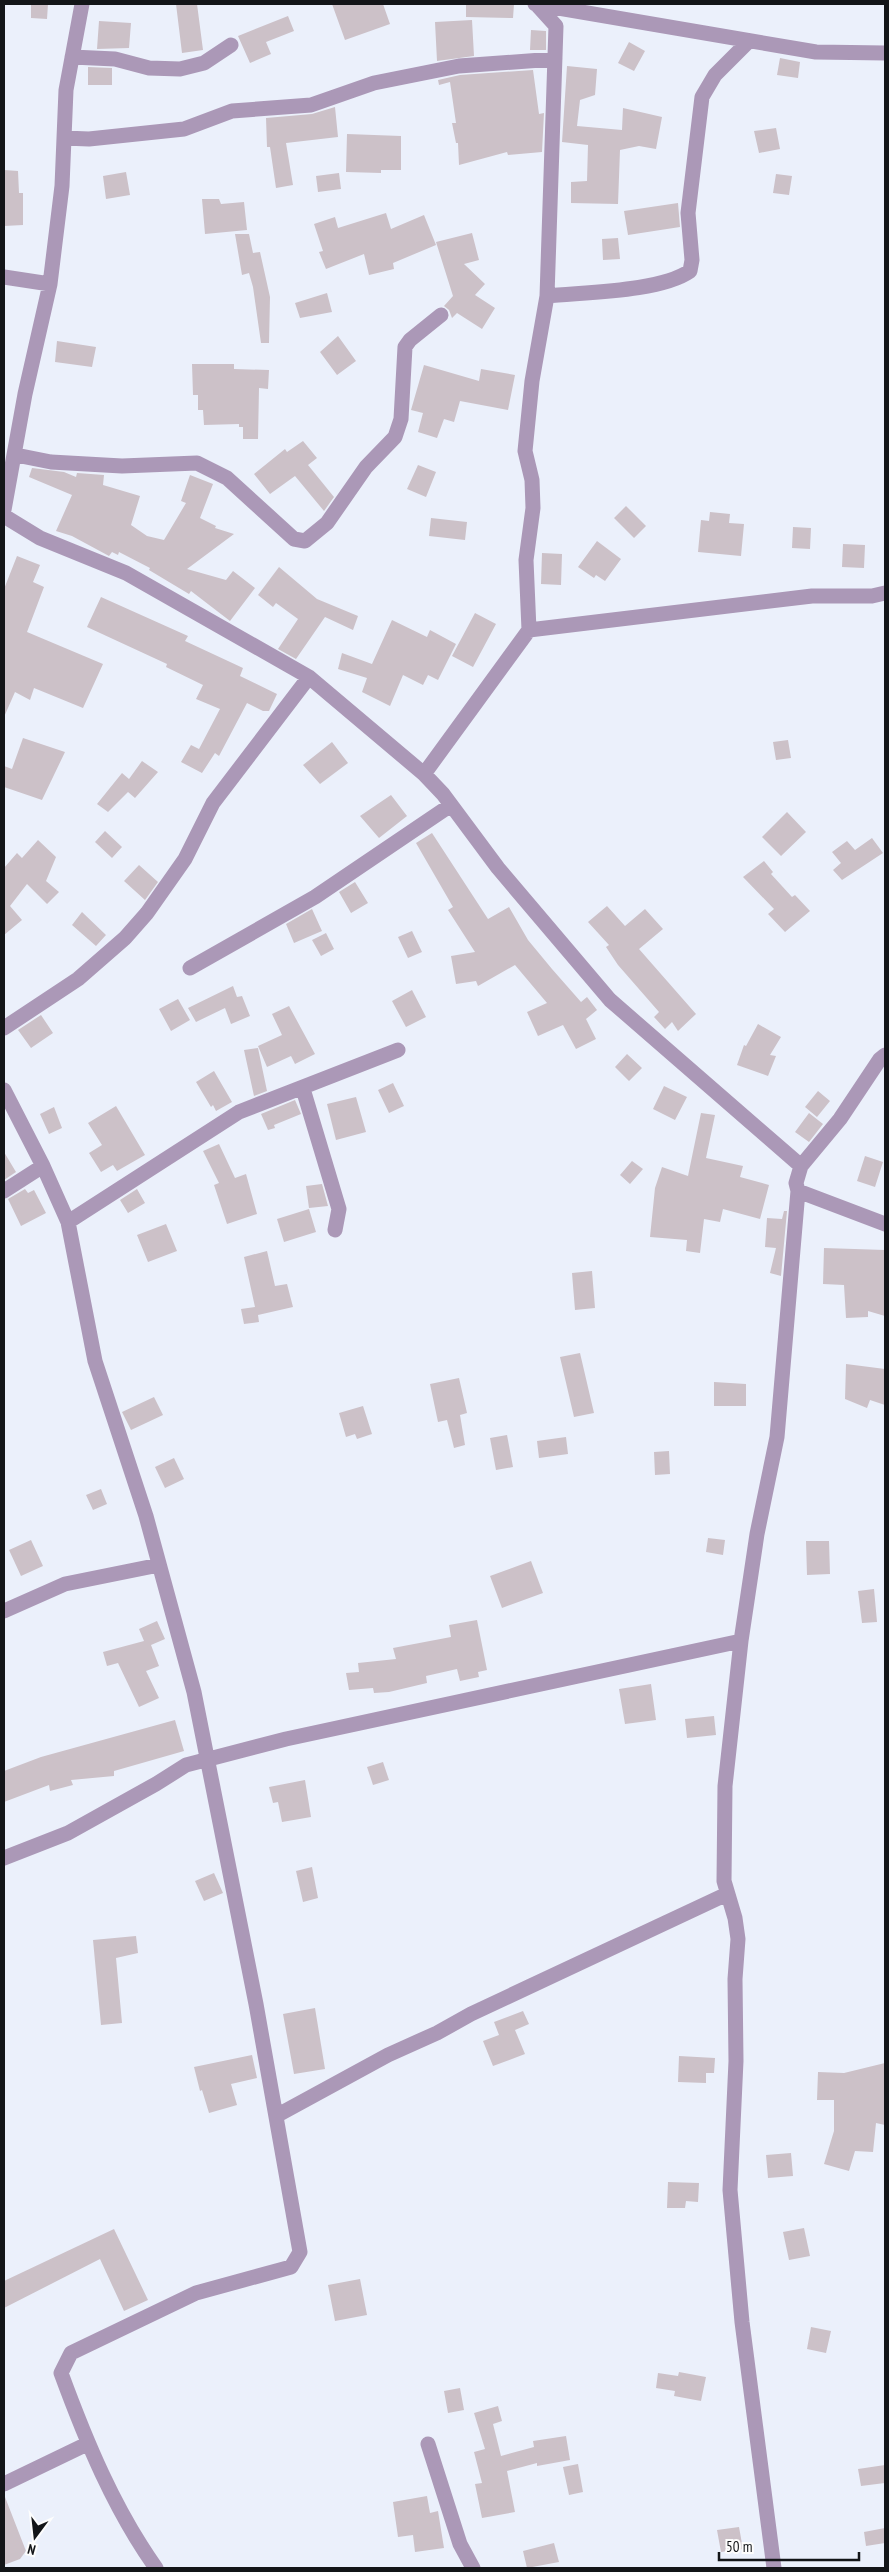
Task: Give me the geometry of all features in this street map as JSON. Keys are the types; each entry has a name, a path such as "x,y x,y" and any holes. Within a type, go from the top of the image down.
{"street":[{"path":"4,510 16,455 25,394 50,284 62,186 66,90 82,4"},
{"path":"536,4 816,52 885,53"},
{"path":"424,774 530,630 526,560 533,508 532,480 525,450 532,381 547,296 556,26 536,4"},
{"path":"547,296 644,287 677,278 690,271 692,260 688,213 702,97 715,75 749,41"},
{"path":"72,57 114,59 149,68 180,69 204,63 230,45"},
{"path":"64,138 89,139 184,129 232,111 311,105 374,83 459,66 555,59"},
{"path":"4,277 50,284"},
{"path":"16,455 51,462 122,466 197,463 227,478 294,539 304,541 327,522 366,467 395,438 401,419 406,347 410,340 442,315"},
{"path":"4,516 40,538 126,573 309,677 424,774 451,805 498,868 610,1000 801,1166"},
{"path":"530,630 812,596 872,596 885,593"},
{"path":"4,1028 78,979 130,932 164,891 185,859 213,803 309,677"},
{"path":"190,968 315,897 451,805"},
{"path":"68,1222 239,1112 303,1089 398,1050"},
{"path":"774,2568 742,2322 730,2190 736,2061 735,1978 738,1939 735,1918 724,1881 725,1786 741,1641 756,1534 777,1437 798,1191 796,1183 801,1166 840,1119 880,1059 885,1055"},
{"path":"303,1089 339,1209 335,1230"},
{"path":"4,1090 43,1166 68,1222 95,1361 146,1516 194,1692 276,2116 300,2252 291,2267 196,2293 71,2353 61,2373 87,2444 128,2522 156,2568"},
{"path":"4,1191 43,1166"},
{"path":"798,1191 885,1224"},
{"path":"4,1611 65,1584 159,1565"},
{"path":"4,1858 68,1832 156,1784 186,1765 286,1739 741,1641"},
{"path":"276,2116 388,2055 437,2033 471,2014 727,1894"},
{"path":"4,2484 87,2444"},
{"path":"428,2444 460,2544 473,2568"}],"building":[{"path":"31,4 48,4 47,19 31,18"},
{"path":"176,4 197,4 203,50 182,53"},
{"path":"332,4 383,4 390,24 345,40"},
{"path":"466,4 514,4 513,18 466,17"},
{"path":"288,16 294,31 266,42 271,54 250,63 238,36"},
{"path":"472,20 474,56 437,61 435,22"},
{"path":"99,21 131,23 129,48 97,49"},
{"path":"531,30 546,31 546,50 530,50"},
{"path":"629,42 645,51 634,71 618,63"},
{"path":"780,58 800,62 798,78 777,75"},
{"path":"567,66 597,69 595,95 580,100 577,126 622,130 623,108 662,117 656,149 639,146 620,150 618,204 571,203 571,182 587,181 588,145 562,142"},
{"path":"88,67 112,68 112,85 88,85"},
{"path":"533,70 539,114 544,113 542,152 508,155 507,152 459,165 458,143 456,143 452,123 456,123 450,82 439,85 438,80 460,75"},
{"path":"335,107 338,137 286,143 293,185 276,188 270,147 267,147 266,118 312,114"},
{"path":"776,128 780,149 759,153 754,131"},
{"path":"347,134 401,136 401,170 381,170 381,173 346,172"},
{"path":"4,170 18,171 19,193 23,193 23,225 4,226"},
{"path":"126,172 130,195 106,199 103,176"},
{"path":"339,173 341,189 318,192 316,176"},
{"path":"776,174 792,176 789,195 773,193"},
{"path":"202,199 219,199 221,204 244,202 247,230 205,234"},
{"path":"678,203 680,227 628,235 624,211"},
{"path":"386,213 391,229 424,215 436,245 393,263 394,269 369,275 364,254 326,269 319,252 323,251 314,224 335,217 338,228"},
{"path":"472,233 479,260 464,264 485,284 475,295 495,308 482,329 457,313 452,318 449,310 444,306 453,296 436,242"},
{"path":"235,234 249,234 253,253 260,252 270,297 269,343 261,343 253,287 249,273 242,275"},
{"path":"618,238 620,259 603,260 602,239"},
{"path":"327,293 332,312 300,318 295,303"},
{"path":"338,336 356,361 337,375 320,352"},
{"path":"57,341 96,347 92,367 55,362"},
{"path":"192,364 234,364 234,369 269,370 268,389 259,388 258,439 243,439 243,427 239,427 239,424 204,425 203,410 198,410 198,395 193,395"},
{"path":"424,365 479,381 481,369 515,375 508,410 460,401 454,422 444,419 437,438 418,432 423,413 411,410"},
{"path":"303,441 317,458 308,465 334,497 324,511 295,476 270,494 254,474 285,449 287,452"},
{"path":"418,465 436,472 426,497 407,489"},
{"path":"32,468 64,472 76,477 77,473 104,475 103,485 140,496 131,525 147,536 164,540 186,503 181,501 190,475 213,484 200,518 216,526 215,528 234,534 187,569 226,580 233,571 255,588 230,621 191,591 189,594 149,570 150,568 119,552 118,555 112,552 109,556 72,536 56,531 72,495 29,477"},
{"path":"626,506 646,526 634,538 614,518"},
{"path":"710,512 730,514 729,523 744,524 741,556 698,552 701,520 709,521"},
{"path":"431,518 467,522 465,540 429,536"},
{"path":"793,527 811,528 810,549 792,548"},
{"path":"597,541 621,559 605,581 596,575 594,578 578,567"},
{"path":"843,544 865,545 864,568 842,567"},
{"path":"542,553 562,554 561,585 541,584"},
{"path":"17,556 40,565 33,582 44,587 27,632 103,664 83,708 34,688 30,700 15,692 4,717 4,589"},
{"path":"279,567 317,599 358,616 353,630 325,617 296,659 278,649 298,619 276,603 273,607 258,595"},
{"path":"101,597 188,636 185,641 243,668 240,676 277,694 269,711 263,711 247,703 219,756 215,753 202,773 181,762 191,745 199,749 220,709 196,699 203,685 166,667 167,664 87,627"},
{"path":"475,613 496,624 473,667 452,656"},
{"path":"392,620 427,637 430,630 456,644 438,680 428,675 423,685 403,675 390,706 362,692 367,678 338,669 342,653 372,664"},
{"path":"23,738 65,752 42,800 4,787 4,766 12,769"},
{"path":"788,740 791,758 776,760 773,742"},
{"path":"332,742 348,763 320,784 303,765"},
{"path":"142,761 158,772 135,798 128,792 108,812 97,804 122,773 129,779"},
{"path":"391,795 407,816 379,838 360,816"},
{"path":"787,812 806,832 781,856 762,837"},
{"path":"105,831 122,847 112,858 95,842"},
{"path":"432,833 488,919 509,907 528,940 552,969 581,1002 587,997 597,1010 586,1019 596,1039 576,1049 563,1025 538,1036 527,1012 547,1003 515,965 478,986 476,981 456,984 451,956 475,952 448,910 453,907 416,843"},
{"path":"872,838 883,853 842,880 833,870 841,863 832,852 847,841 855,850"},
{"path":"38,840 56,857 46,881 59,892 47,904 27,884 10,906 22,920 4,935 4,868 17,853 22,858"},
{"path":"764,861 773,872 771,874 792,897 795,895 810,911 785,932 768,914 774,909 743,877"},
{"path":"139,865 158,882 145,900 124,881"},
{"path":"355,882 368,903 351,913 339,892"},
{"path":"607,906 625,926 645,909 663,929 639,949 696,1014 678,1031 672,1022 665,1029 654,1017 659,1012 618,965 606,947 609,945 588,922"},
{"path":"312,909 322,931 294,943 286,924"},
{"path":"82,912 106,935 96,946 72,925"},
{"path":"412,931 422,952 408,958 398,937"},
{"path":"326,933 334,949 321,956 312,940"},
{"path":"233,986 237,997 242,996 250,1016 231,1024 225,1008 196,1022 188,1008"},
{"path":"412,990 426,1017 406,1027 392,1001"},
{"path":"178,999 190,1020 171,1031 159,1009"},
{"path":"289,1006 315,1054 295,1064 291,1056 267,1067 258,1046 282,1035 272,1014"},
{"path":"41,1015 53,1033 31,1048 18,1030"},
{"path":"758,1024 781,1037 770,1055 776,1056 768,1076 737,1065 744,1045 746,1046"},
{"path":"258,1048 267,1091 254,1096 244,1050"},
{"path":"627,1054 642,1068 629,1081 615,1067"},
{"path":"214,1071 232,1102 216,1111 213,1105 211,1107 196,1082"},
{"path":"393,1083 404,1106 389,1113 378,1090"},
{"path":"664,1086 687,1097 675,1120 653,1109"},
{"path":"818,1091 830,1101 817,1117 805,1107"},
{"path":"356,1097 366,1132 336,1140 327,1104"},
{"path":"295,1100 301,1114 274,1125 275,1128 268,1130 261,1114"},
{"path":"116,1106 145,1155 117,1171 113,1165 101,1172 89,1153 102,1145 88,1123"},
{"path":"54,1107 62,1128 49,1134 40,1114"},
{"path":"701,1113 715,1115 706,1158 743,1166 740,1177 769,1185 760,1219 723,1209 720,1222 704,1219 700,1253 686,1251 687,1240 650,1237 655,1188 662,1167 688,1176"},
{"path":"809,1113 823,1124 809,1142 795,1132"},
{"path":"219,1144 235,1178 246,1174 257,1214 227,1224 214,1185 219,1183 203,1151"},
{"path":"4,1152 16,1172 4,1180"},
{"path":"865,1156 883,1162 875,1187 857,1181"},
{"path":"632,1161 643,1169 630,1184 620,1175"},
{"path":"322,1184 328,1206 309,1208 306,1186"},
{"path":"25,1189 28,1193 34,1190 46,1213 21,1226 8,1199"},
{"path":"137,1189 145,1203 128,1213 120,1200"},
{"path":"309,1209 316,1232 284,1242 277,1219"},
{"path":"784,1211 787,1211 781,1276 770,1273 776,1248 765,1247 767,1218 782,1219"},
{"path":"166,1224 177,1251 148,1262 137,1235"},
{"path":"824,1248 885,1250 885,1316 868,1311 868,1317 846,1318 844,1285 823,1284"},
{"path":"267,1251 275,1286 287,1284 293,1307 258,1315 259,1322 244,1324 241,1309 255,1307 244,1257"},
{"path":"592,1271 595,1308 575,1310 572,1273"},
{"path":"580,1353 594,1413 574,1417 560,1357"},
{"path":"846,1364 885,1369 885,1405 870,1400 867,1408 845,1399"},
{"path":"459,1378 467,1413 460,1415 465,1445 454,1448 447,1420 438,1422 430,1384"},
{"path":"714,1382 746,1384 746,1406 714,1406"},
{"path":"154,1397 163,1415 131,1430 122,1412"},
{"path":"363,1406 372,1434 357,1439 355,1434 346,1437 339,1413"},
{"path":"507,1435 513,1467 496,1470 490,1438"},
{"path":"566,1437 568,1454 539,1458 537,1441"},
{"path":"669,1451 670,1474 655,1475 654,1452"},
{"path":"174,1458 184,1479 165,1488 155,1467"},
{"path":"101,1489 107,1504 93,1510 86,1495"},
{"path":"708,1538 725,1540 723,1555 706,1552"},
{"path":"31,1540 43,1566 21,1576 9,1550"},
{"path":"806,1541 829,1541 830,1574 807,1575"},
{"path":"531,1561 543,1593 502,1608 490,1576"},
{"path":"874,1589 877,1622 862,1623 858,1591"},
{"path":"477,1620 487,1670 478,1672 479,1677 460,1681 457,1669 426,1676 427,1683 389,1692 374,1693 373,1688 349,1690 346,1673 359,1672 358,1663 396,1659 393,1648 451,1637 449,1625"},
{"path":"157,1621 165,1639 151,1645 159,1666 146,1671 159,1698 139,1707 118,1663 107,1666 103,1652 144,1641 139,1629"},
{"path":"651,1684 656,1720 625,1724 619,1689"},
{"path":"714,1716 716,1735 687,1738 685,1719"},
{"path":"175,1720 184,1751 114,1771 114,1776 71,1780 73,1785 50,1791 49,1785 4,1802 4,1771 41,1757"},
{"path":"383,1762 389,1780 373,1785 367,1767"},
{"path":"305,1780 311,1817 282,1822 278,1802 273,1803 269,1787"},
{"path":"312,1867 318,1898 303,1902 296,1871"},
{"path":"214,1873 223,1893 204,1901 195,1881"},
{"path":"136,1936 138,1953 116,1958 122,2023 101,2025 93,1940"},
{"path":"315,2008 325,2069 294,2074 283,2014"},
{"path":"523,2011 529,2024 515,2030 525,2054 493,2066 483,2041 499,2035 494,2022"},
{"path":"252,2055 257,2078 231,2084 237,2105 209,2113 202,2090 200,2091 194,2067"},
{"path":"679,2056 715,2058 714,2073 706,2073 706,2083 678,2082"},
{"path":"885,2063 885,2125 876,2123 873,2152 855,2151 849,2171 824,2164 834,2131 834,2100 817,2100 818,2072 844,2073"},
{"path":"791,2153 793,2176 768,2178 766,2155"},
{"path":"668,2182 699,2183 698,2202 686,2201 685,2208 667,2208"},
{"path":"804,2228 810,2256 789,2260 783,2232"},
{"path":"114,2229 148,2300 124,2311 100,2259 4,2308 4,2281"},
{"path":"360,2279 367,2315 335,2321 328,2285"},
{"path":"811,2327 831,2331 826,2353 807,2349"},
{"path":"679,2372 706,2377 701,2401 674,2396 675,2391 656,2388 658,2373 678,2376"},
{"path":"460,2388 464,2410 448,2413 444,2391"},
{"path":"498,2406 502,2421 493,2424 501,2456 534,2447 533,2441 566,2436 570,2460 537,2466 537,2463 507,2471 515,2512 482,2518 475,2484 482,2483 474,2452 485,2449 474,2413"},
{"path":"578,2464 583,2492 569,2495 563,2467"},
{"path":"885,2465 885,2483 861,2486 858,2469"},
{"path":"427,2496 430,2513 438,2511 444,2548 415,2552 413,2535 398,2537 393,2502"},
{"path":"5,2497 26,2551 20,2559 4,2565"},
{"path":"739,2527 743,2549 721,2552 717,2530"},
{"path":"885,2528 885,2543 866,2546 864,2532"},
{"path":"554,2543 559,2562 527,2568 523,2551"}]}
